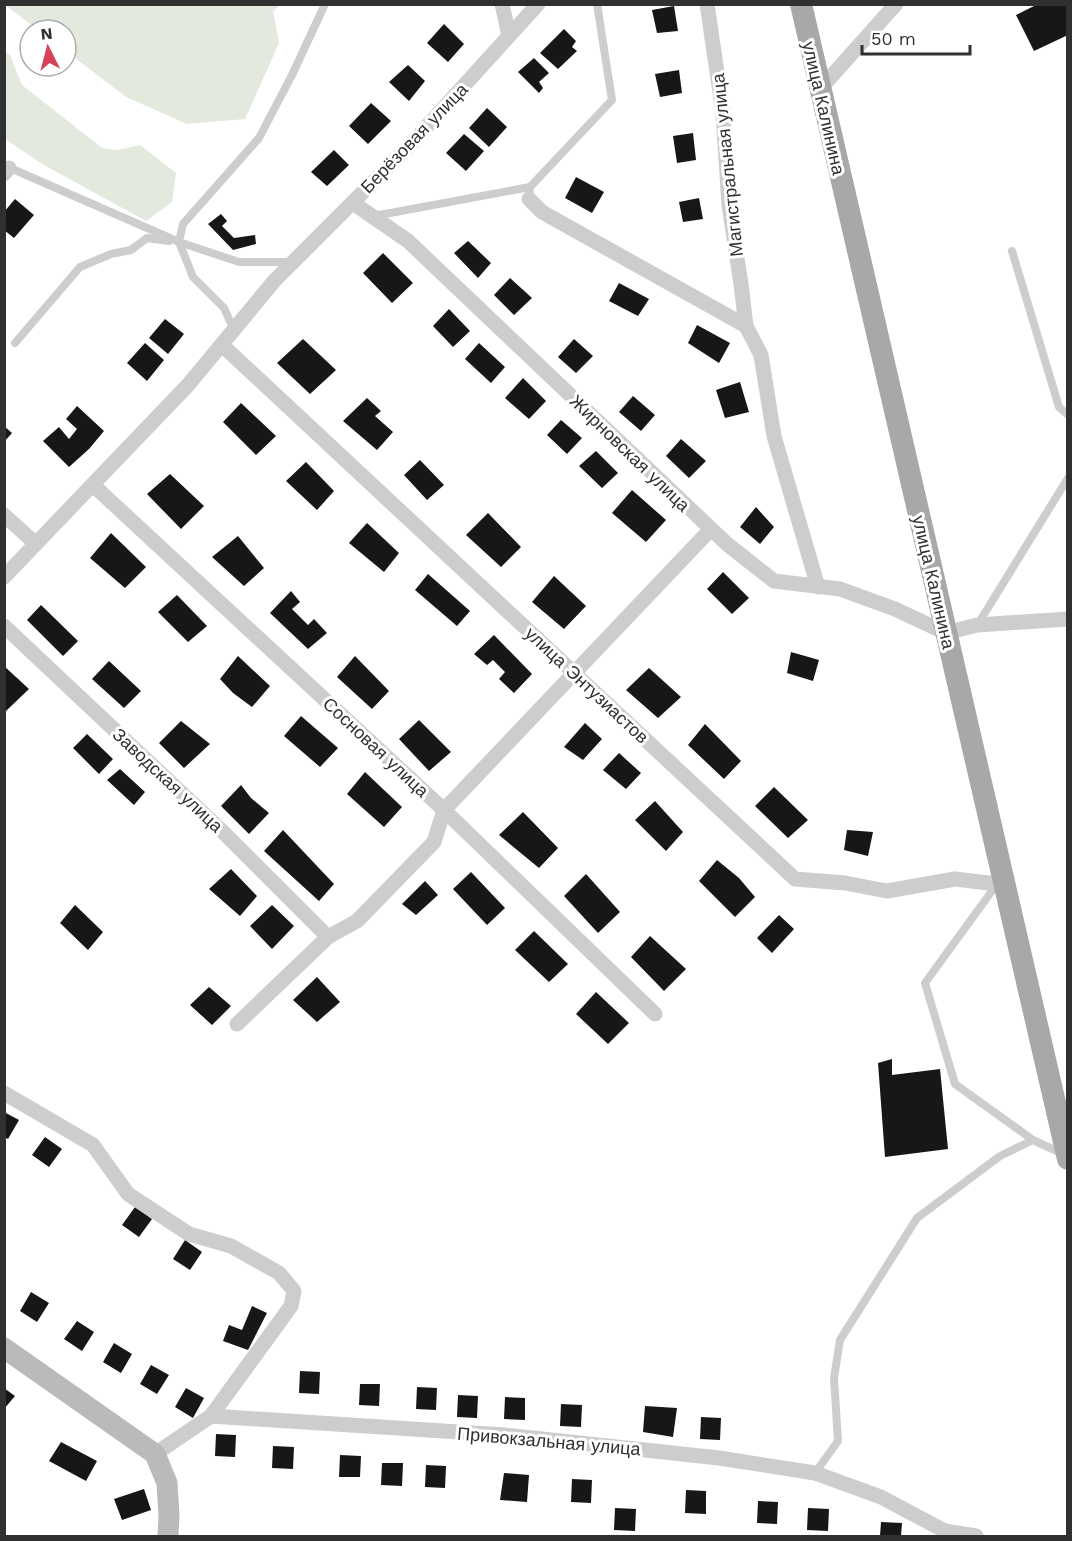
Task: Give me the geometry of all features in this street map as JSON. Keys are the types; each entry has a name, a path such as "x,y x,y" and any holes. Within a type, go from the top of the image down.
{"main road":[{"name":"улица Калинина","path":"801,4 946,633 1001,887 1067,1157"}],"street":[{"path":"502,4 509,36"},
{"name":"Берёзовая улица","path":"4,577 188,385 276,280 410,145 538,4"},
{"name":"Магистральная улица","path":"707,4 723,113 729,205 746,326 761,355 774,436 818,587"},
{"path":"820,89 896,4"},
{"path":"529,193 542,212 746,326"},
{"name":"Жирновская улица","path":"353,203 408,241 711,529 774,581 840,590 884,605 946,633"},
{"name":"улица Энтузиастов","path":"222,345 795,879 845,883 887,891 955,879 1001,887"},
{"name":"Сосновая улица","path":"93,485 444,810 655,1014"},
{"path":"4,515 36,544"},
{"path":"237,1024 328,937 357,921 434,842 444,810 711,529"},
{"path":"946,633 977,625 1068,619"},
{"name":"Заводская улица","path":"4,626 223,831 328,937"},
{"path":"4,1092 93,1145 129,1194 189,1234 231,1246 279,1273 294,1291 291,1306 212,1416 155,1454"},
{"path":"4,1348 155,1454 167,1483 168,1536"},
{"name":"Привокзальная улица","path":"212,1416 505,1435 719,1458 815,1473 881,1497 945,1531 976,1536"}],"lane":[{"path":"234,330 224,309 193,277 179,242 183,224 259,138 325,4"},
{"path":"372,216 529,193 612,100 597,4"},
{"path":"6,168 179,242 238,262 294,262"},
{"path":"15,343 80,267 111,254 131,250 147,238 179,242"},
{"path":"1012,251 1059,407 1068,415"},
{"path":"977,625 1068,478"},
{"path":"1001,887 925,983 955,1084 1033,1140 1067,1157"},
{"path":"815,1473 838,1441 834,1378 840,1340 916,1218 1000,1155 1033,1140"}],"shaded area":[{"path":"5,5 280,5 273,11 279,43 245,119 187,124 126,97 78,60 78,18 22,18"},
{"path":"5,51 10,55 22,85 102,148 117,150 140,145 176,173 172,202 146,221 42,164 5,139"}],"building":[{"path":"1038,4 1068,4 1068,35 1034,51 1016,15"},
{"path":"674,6 678,31 657,33 652,10"},
{"path":"444,24 464,44 448,62 427,43"},
{"path":"564,29 576,41 572,47 577,51 558,69 540,53"},
{"path":"534,58 549,73 539,82 543,88 539,93 518,72"},
{"path":"408,65 425,81 409,101 389,82"},
{"path":"679,70 682,93 660,97 655,74"},
{"path":"371,103 391,121 368,144 349,126"},
{"path":"487,108 507,127 489,147 469,128"},
{"path":"693,133 696,160 677,163 673,136"},
{"path":"464,134 484,151 466,171 446,153"},
{"path":"334,150 349,165 327,186 311,172"},
{"path":"576,177 604,192 592,213 565,198"},
{"path":"699,198 703,219 683,222 679,202"},
{"path":"15,199 34,215 14,238 4,230 4,212"},
{"path":"221,214 227,221 222,226 234,238 255,235 256,244 233,250 208,224"},
{"path":"468,241 491,263 478,278 454,253"},
{"path":"383,253 413,283 392,303 363,273"},
{"path":"510,278 532,298 514,315 494,295"},
{"path":"619,283 649,299 638,316 609,301"},
{"path":"449,309 470,331 453,347 433,326"},
{"path":"165,319 184,334 168,354 149,338"},
{"path":"697,325 730,343 719,363 688,343"},
{"path":"303,339 336,370 310,394 277,363"},
{"path":"574,339 593,356 576,373 558,357"},
{"path":"145,343 164,360 147,381 127,363"},
{"path":"479,343 505,367 491,383 465,359"},
{"path":"523,378 546,401 529,419 505,398"},
{"path":"740,382 749,412 725,418 716,390"},
{"path":"633,396 655,415 641,431 619,412"},
{"path":"367,398 381,411 375,416 393,432 377,450 343,421"},
{"path":"241,403 276,436 256,455 223,422"},
{"path":"77,406 104,431 69,467 43,441 59,427 69,439 77,429 66,419"},
{"path":"561,420 582,438 567,454 547,435"},
{"path":"4,426 12,433 4,442"},
{"path":"681,439 706,461 689,478 666,456"},
{"path":"596,451 618,473 602,488 579,466"},
{"path":"420,460 444,485 427,500 404,475"},
{"path":"306,462 334,491 317,510 286,481"},
{"path":"170,474 204,506 181,529 147,494"},
{"path":"632,490 666,520 646,542 612,513"},
{"path":"756,507 774,527 760,544 740,527"},
{"path":"488,513 521,547 501,567 466,535"},
{"path":"367,523 399,553 384,572 349,543"},
{"path":"111,533 146,567 125,588 90,558"},
{"path":"238,536 264,568 244,586 212,557"},
{"path":"723,572 749,598 732,614 707,589"},
{"path":"428,574 470,611 457,626 415,590"},
{"path":"554,576 586,606 564,629 532,602"},
{"path":"291,591 300,602 292,609 308,625 314,619 327,633 308,649 270,613"},
{"path":"177,595 207,626 188,642 158,612"},
{"path":"41,605 78,641 63,656 27,620"},
{"path":"494,635 532,674 514,693 499,679 505,672 493,660 487,665 474,654"},
{"path":"791,652 819,660 813,681 787,673"},
{"path":"238,656 270,686 252,707 233,693 220,679"},
{"path":"355,656 389,691 372,709 337,677"},
{"path":"109,661 141,691 124,708 92,679"},
{"path":"4,666 29,689 6,711 4,709"},
{"path":"649,668 681,697 658,718 626,690"},
{"path":"301,716 338,748 320,767 284,736"},
{"path":"419,720 451,752 429,771 399,739"},
{"path":"181,721 210,744 184,768 159,743"},
{"path":"585,723 602,739 583,760 564,747"},
{"path":"705,724 741,761 724,779 688,745"},
{"path":"87,734 113,759 99,774 73,748"},
{"path":"619,753 641,773 626,789 603,770"},
{"path":"120,769 145,792 134,805 107,780"},
{"path":"365,772 402,807 384,827 347,794"},
{"path":"241,785 251,798 269,813 249,834 221,806"},
{"path":"774,787 808,820 788,838 755,806"},
{"path":"655,801 683,832 666,851 635,820"},
{"path":"523,812 558,848 539,868 499,835"},
{"path":"283,830 334,884 319,901 264,851"},
{"path":"847,830 873,832 868,856 844,850"},
{"path":"717,860 739,878 755,897 735,917 699,881"},
{"path":"231,869 257,896 240,916 209,889"},
{"path":"471,872 505,908 487,925 453,889"},
{"path":"586,874 620,912 598,933 564,896"},
{"path":"425,881 438,895 416,915 402,904"},
{"path":"75,905 103,932 88,950 60,923"},
{"path":"272,905 294,926 272,949 250,926"},
{"path":"779,915 794,929 772,953 757,938"},
{"path":"534,931 568,964 549,982 515,950"},
{"path":"650,936 686,969 664,991 631,957"},
{"path":"317,977 340,1002 317,1022 293,1000"},
{"path":"209,987 231,1006 212,1025 190,1005"},
{"path":"596,992 629,1023 608,1044 576,1014"},
{"path":"892,1059 892,1075 940,1069 948,1149 885,1157 878,1063"},
{"path":"4,1112 19,1120 8,1139 4,1137"},
{"path":"45,1137 62,1149 49,1167 32,1155"},
{"path":"135,1207 152,1219 139,1237 122,1225"},
{"path":"185,1240 202,1252 190,1270 173,1259"},
{"path":"31,1292 49,1303 37,1322 20,1311"},
{"path":"252,1306 267,1313 248,1350 223,1341 229,1325 242,1330"},
{"path":"77,1321 94,1332 82,1351 64,1339"},
{"path":"114,1343 132,1354 121,1373 103,1362"},
{"path":"151,1365 169,1375 157,1394 140,1384"},
{"path":"300,1371 320,1372 319,1394 299,1393"},
{"path":"360,1384 380,1384 379,1406 359,1405"},
{"path":"417,1387 437,1388 436,1410 416,1409"},
{"path":"4,1388 15,1396 4,1409"},
{"path":"186,1388 204,1398 193,1418 175,1407"},
{"path":"458,1395 478,1396 477,1418 457,1417"},
{"path":"505,1397 525,1398 525,1420 504,1419"},
{"path":"561,1404 582,1405 581,1427 560,1426"},
{"path":"645,1406 677,1408 673,1437 643,1432"},
{"path":"701,1417 721,1418 720,1440 700,1439"},
{"path":"216,1434 236,1435 235,1457 215,1456"},
{"path":"61,1442 97,1461 86,1481 49,1461"},
{"path":"273,1446 294,1447 293,1469 272,1468"},
{"path":"340,1455 361,1456 360,1477 339,1477"},
{"path":"382,1463 403,1463 402,1486 381,1485"},
{"path":"426,1465 446,1466 445,1488 425,1487"},
{"path":"504,1473 529,1475 527,1502 500,1500"},
{"path":"572,1479 592,1480 591,1503 571,1502"},
{"path":"144,1489 151,1510 122,1520 114,1499"},
{"path":"686,1490 706,1491 706,1514 685,1513"},
{"path":"758,1501 778,1502 777,1524 757,1523"},
{"path":"615,1508 636,1509 635,1531 614,1530"},
{"path":"808,1508 829,1509 828,1531 807,1530"},
{"path":"881,1522 902,1523 901,1536 880,1536"}]}
